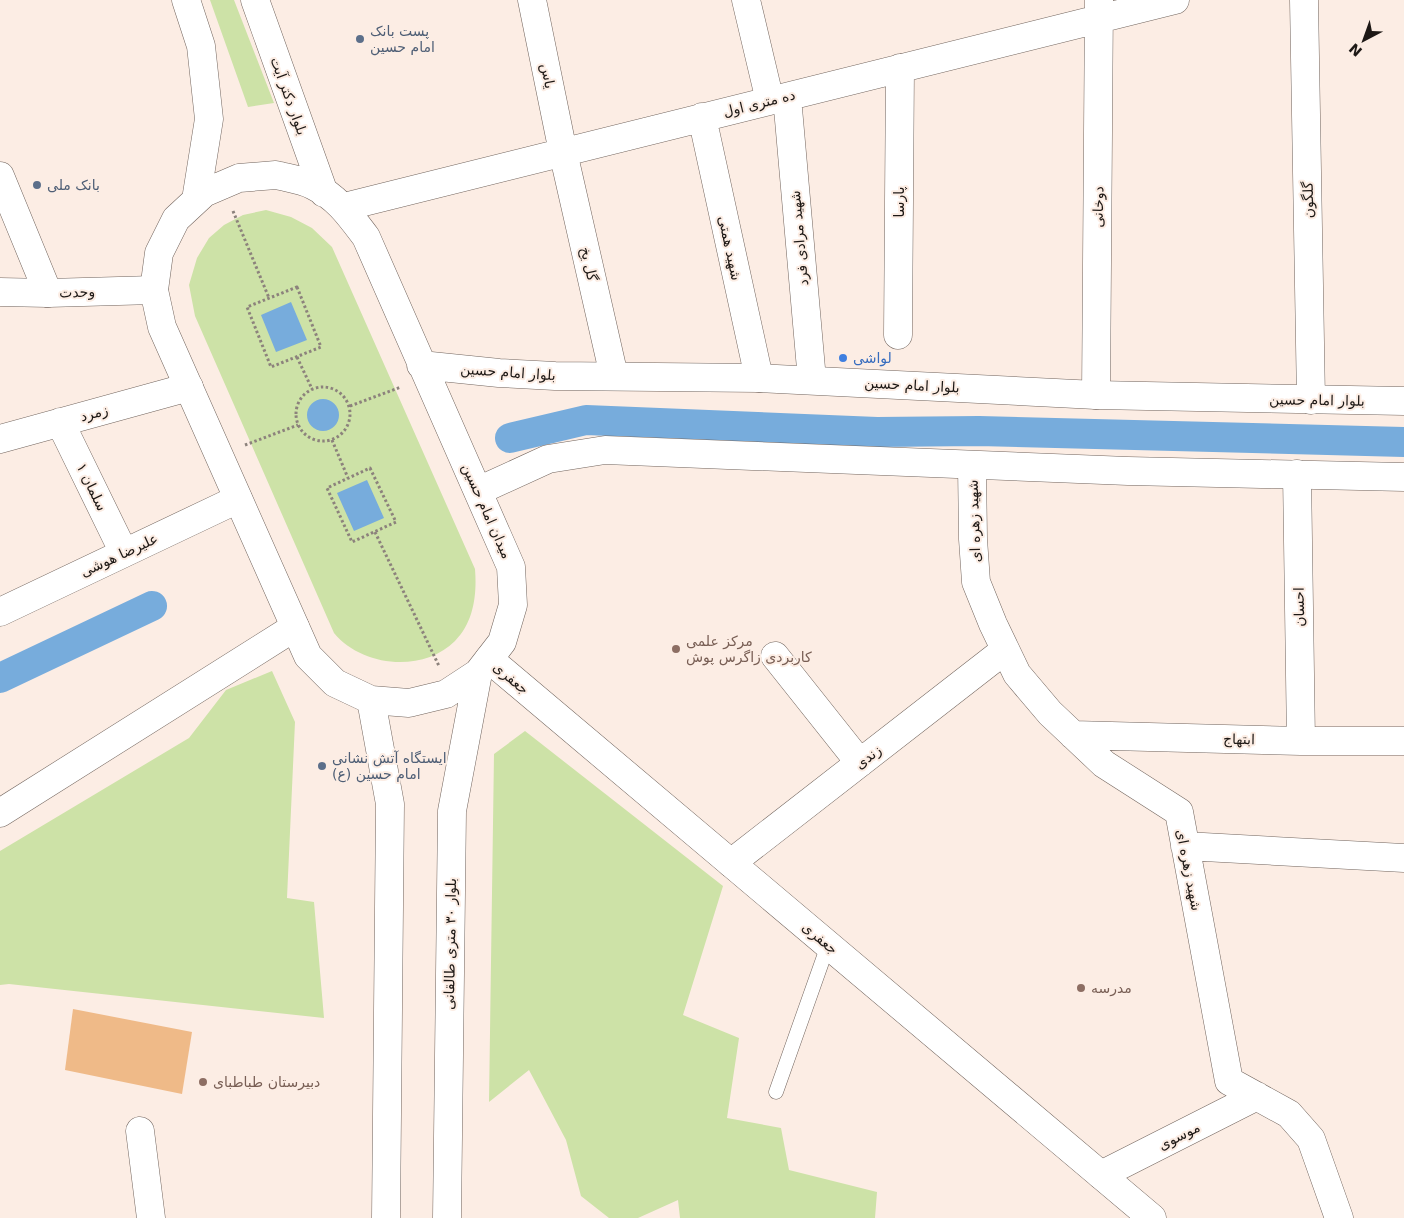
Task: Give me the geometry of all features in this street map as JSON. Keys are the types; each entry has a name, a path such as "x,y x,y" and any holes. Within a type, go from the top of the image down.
{"street":[{"path":"186,0 200,46 209,119 196,200"},
{"name":"بلوار دکتر آیت","path":"254,0 334,200"},
{"name":"یاس","path":"532,0 563,152"},
{"name":"شهید مرادی فرد","path":"746,0 778,99 812,380"},
{"name":"ده متری اول","path":"334,200 563,152 778,99 900,68 1099,9 1175,0"},
{"name":"گلگون","path":"1304,0 1311,400"},
{"name":"دوخانی","path":"1096,395 1099,9"},
{"name":"پارسا","path":"898,335 900,68"},
{"name":"شهید همتی","path":"702,117 758,378"},
{"name":"گل یخ","path":"563,152 614,376"},
{"name":"میدان امام حسین","path":"276,175 313,185 334,200 366,237 478,490 511,567 513,605 502,642 483,666 446,694 409,703 370,700 335,683 308,656 218,455 162,327 154,290 159,252 176,219 204,193 222,185 239,178 276,175"},
{"path":"0,176 48,293"},
{"name":"وحدت","path":"0,292 48,293 154,290"},
{"name":"بلوار امام حسین","path":"424,371 554,376 758,378 1096,395 1404,401"},
{"name":"زمرد","path":"0,439 189,387"},
{"name":"سلمان ۱","path":"60,422 124,553"},
{"path":"478,490 548,459 605,450 972,466 1404,477"},
{"name":"شهید زهره ای","path":"972,466 973,539 976,582 1005,650 1017,674 1050,712 1104,764 1179,812 1229,1081 1289,1114 1311,1139 1339,1218"},
{"name":"احسان","path":"1297,474 1301,741"},
{"name":"علیرضا هوشی","path":"0,612 238,499"},
{"path":"0,813 295,627"},
{"name":"زندی","path":"731,863 1005,650"},
{"path":"775,656 860,763"},
{"name":"جعفری","path":"483,666 731,863 1152,1218"},
{"name":"بلوار ۳۰ متری طالقانی","path":"447,1218 452,812 483,666"},
{"path":"370,700 390,804 386,1218"},
{"name":"ابتهاج","path":"1073,735 1301,741 1404,741"},
{"path":"1185,846 1404,858"},
{"name":"موسوی","path":"1101,1175 1257,1096"},
{"path":"140,1131 151,1218"}],"lane":[{"path":"776,1092 828,945"}],"path":[{"path":"222,185 269,298"},
{"path":"297,287 321,347 297,357 271,367 247,307 297,287"},
{"path":"297,357 312,389"},
{"path":"350,406 424,371"},
{"path":"329,387 338,391 350,406 351,416 349,424 344,433 332,440 318,441 310,438 298,426 296,408 300,400 312,389 329,387"},
{"path":"218,455 298,426"},
{"path":"332,440 348,478"},
{"path":"370,468 396,522 352,542 327,488 348,478 370,468"},
{"path":"374,532 451,691"}],"green space":[{"path":"210,0 234,0 274,103 248,107"},
{"path":"266,210 291,217 312,228 332,247 475,569 475,598 466,625 455,641 442,651 427,658 393,662 376,659 360,653 334,633 195,316 189,285 197,258 209,238 224,225 243,215"},
{"path":"272,671 295,722 287,898 314,902 324,1018 9,984 0,985 0,851 189,738 226,690"},
{"path":"525,731 723,886 683,1015 739,1038 727,1118 781,1128 789,1170 877,1192 875,1218 680,1218 678,1200 638,1218 609,1218 581,1196 566,1140 529,1070 489,1102 494,754"}],"water":[{"path":"291,302 307,340 276,352 261,315"},
{"path":"323,399 334,404 339,415 334,426 323,431 312,426 307,415 312,404"},
{"path":"367,480 384,518 354,531 337,493"}],"building":[{"path":"73,1009 192,1032 182,1094 65,1070"}],"waterway":[{"path":"510,438 586,420 877,432 979,431 1404,442"},
{"path":"0,678 152,606"}],"place":[{"name":"پست بانک امام حسین","path":"360,39"},
{"name":"بانک ملی","path":"37,185"},
{"name":"لواشی","path":"843,358"},
{"name":"مرکز علمی کاربردی زاگرس پوش","path":"676,649"},
{"name":"ایستگاه آتش نشانی امام حسین (ع)","path":"322,766"},
{"name":"مدرسه","path":"1081,988"},
{"name":"دبیرستان طباطبای","path":"203,1082"}]}
